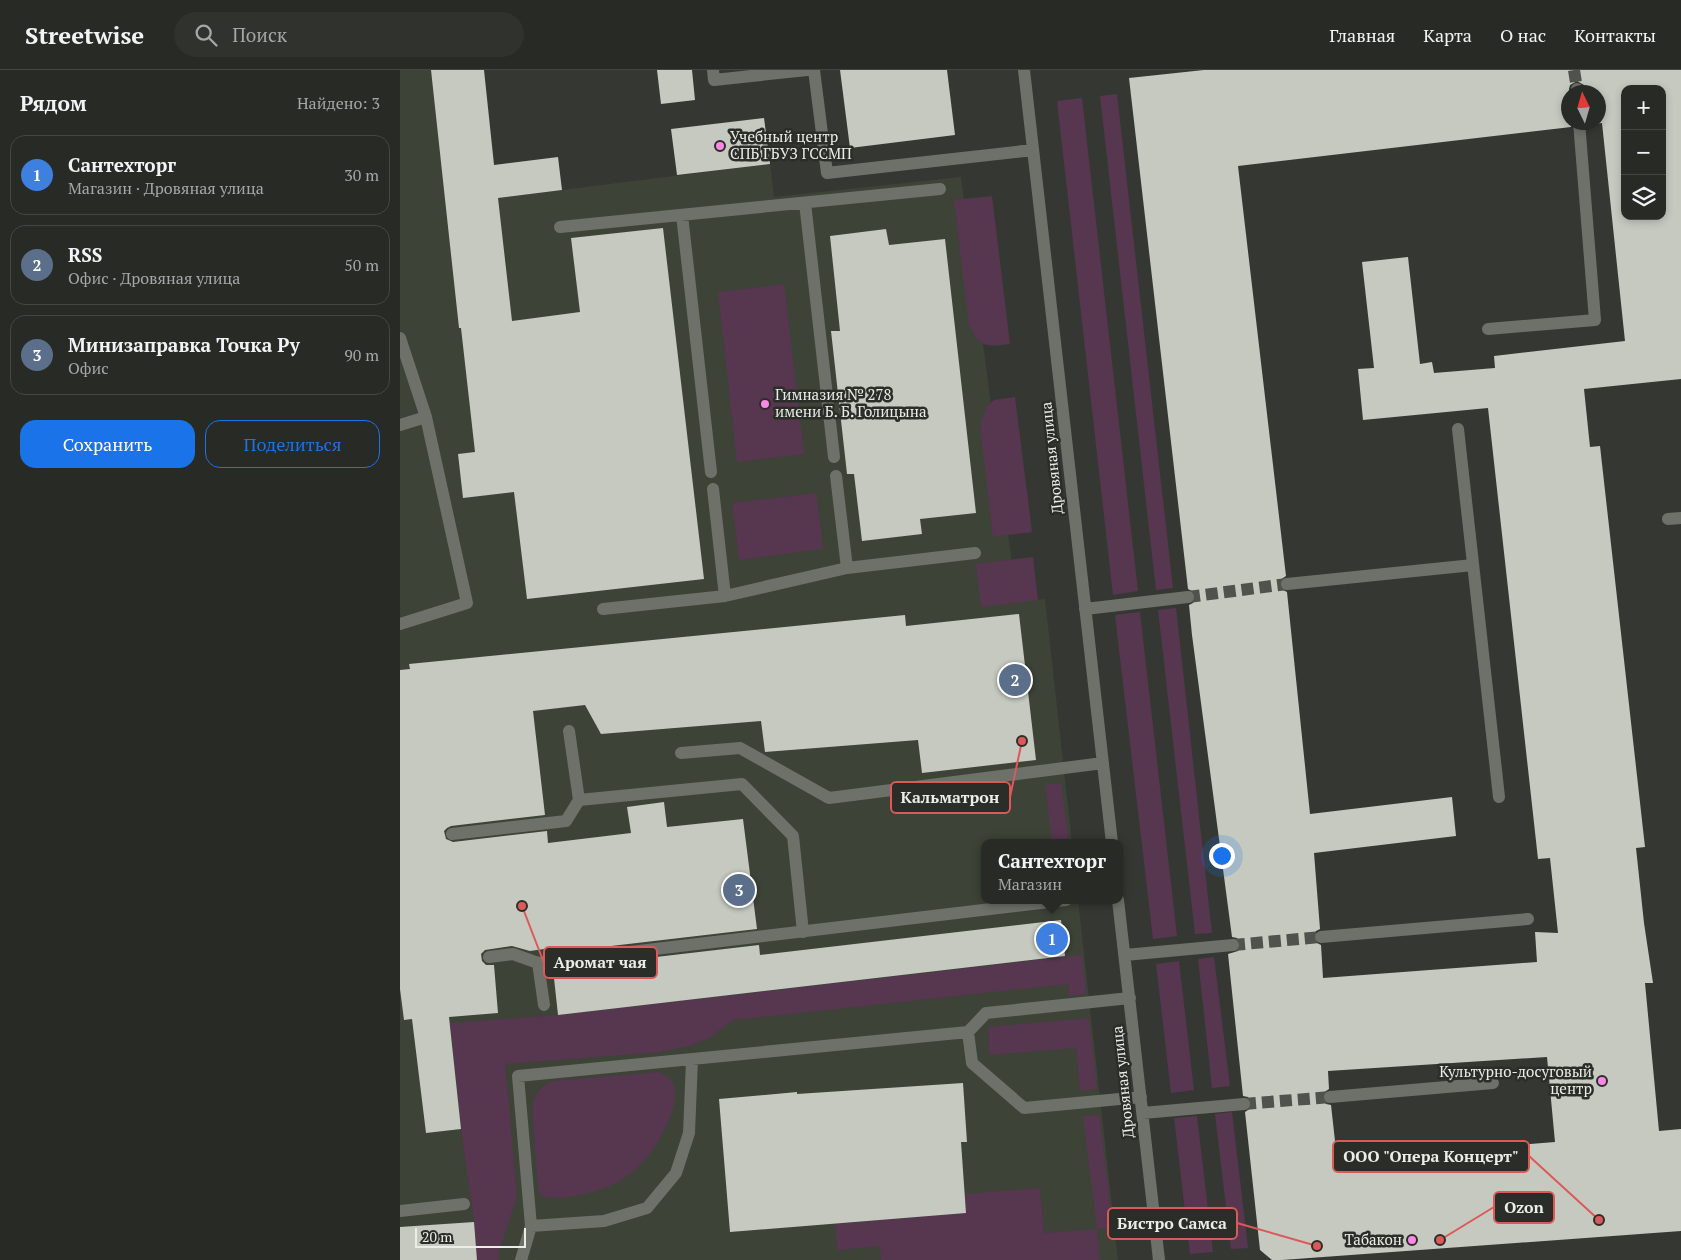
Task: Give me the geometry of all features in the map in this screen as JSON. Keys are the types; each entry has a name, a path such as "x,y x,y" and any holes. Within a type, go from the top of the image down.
{"street":[{"path":"713,70 714,80 807,70"},
{"path":"814,70 827,174 1033,150"},
{"name":"Дровяная улица","path":"1024,70 1112,839"},
{"path":"1488,329 1595,320 1580,130"},
{"path":"560,227 940,189"},
{"path":"805,203 834,457"},
{"path":"682,216 711,472"},
{"path":"400,338 426,417 467,603 400,624"},
{"path":"400,425 426,417"},
{"path":"1458,429 1499,797"},
{"path":"836,476 847,568"},
{"path":"713,489 725,596"},
{"path":"1668,519 1681,518"},
{"path":"603,609 725,596 847,568 975,552"},
{"path":"1287,584 1473,565"},
{"path":"1085,609 1188,597"},
{"path":"452,834 566,822 579,800 569,731"},
{"path":"681,753 740,748 829,798 1103,763"},
{"path":"579,800 742,784 793,836 803,932"},
{"path":"489,956 513,954 538,964 1033,904"},
{"name":"Дровяная улица","path":"1119,904 1159,1260"},
{"path":"1321,937 1528,919"},
{"path":"1125,954 1233,945"},
{"path":"538,964 544,1005"},
{"path":"521,1260 531,1226 518,1076 968,1032 986,1013 1130,998"},
{"path":"968,1032 972,1063 1024,1108 1141,1097"},
{"path":"531,1226 604,1221 648,1208 676,1173 690,1133 692,1060"},
{"path":"1330,1097 1493,1083"},
{"path":"1142,1113 1244,1104"},
{"path":"400,1211 464,1204"}],"shaded area":[{"path":"400,70 484,70 498,198 770,164 774,197 961,177 1017,602 1045,599 1072,839 981,839 981,904 1078,904 1118,1260 400,1260"},
{"path":"1117,94 1173,588 1156,590 1100,96"},
{"path":"1082,98 1138,591 1113,595 1057,101"},
{"path":"992,196 1010,344 995,346 980,342 969,325 954,200"},
{"path":"784,284 804,454 737,462 718,292"},
{"path":"1015,397 1032,532 993,537 980,425 987,406 994,400"},
{"path":"816,493 823,549 739,560 732,503"},
{"path":"1033,557 1038,600 981,607 976,564"},
{"path":"1176,608 1212,933 1195,934 1158,610"},
{"path":"1140,612 1177,936 1153,939 1115,615"},
{"path":"1061,783 1068,839 1052,839 1045,785"},
{"path":"1082,955 1086,994 1069,996 1068,984 733,1020 711,1037 689,1046 661,1052 505,1064 517,1197 498,1260 477,1260 450,1023 558,1015"},
{"path":"1214,957 1230,1086 1212,1088 1198,959"},
{"path":"1179,961 1194,1090 1171,1093 1156,964"},
{"path":"1089,1018 1097,1089 1080,1091 1076,1048 989,1055 988,1027"},
{"path":"658,1072 668,1077 673,1084 675,1094 674,1105 659,1140 643,1161 622,1179 603,1188 567,1197 541,1196 538,1188 532,1109 534,1099 540,1089 553,1081"},
{"path":"1232,1112 1248,1248 1231,1249 1215,1114"},
{"path":"1099,1115 1113,1227 1097,1229 1083,1116"},
{"path":"1197,1116 1213,1252 1190,1254 1174,1118"},
{"path":"1040,1188 1044,1233 1097,1229 1100,1260 881,1260 880,1246 837,1250 835,1224 966,1213 965,1194"}],"building":[{"path":"431,70 484,70 494,165 558,157 562,190 498,198 512,321 580,312 571,238 663,228 704,579 527,599 514,492 463,498 458,454 475,452 461,328 459,328"},
{"path":"657,70 692,70 695,100 661,104"},
{"path":"840,70 947,70 955,135 850,148"},
{"path":"1204,70 1681,70 1681,379 1584,389 1590,447 1600,446 1645,847 1636,848 1653,983 1645,983 1659,1131 1681,1129 1681,1231 1282,1260 1272,1260 1260,1250 1245,1112 1251,1108 1252,1103 1248,1097 1243,1096 1228,954 1238,951 1241,944 1237,938 1232,937 1192,635 1189,605 1193,603 1196,597 1194,592 1188,589 1129,78","holes":["1577,81 1584,85 1606,85 1606,130 1603,130 1625,341 1494,356 1495,368 1434,373 1432,362 1420,364 1408,257 1362,262 1374,368 1358,369 1363,420 1488,408 1538,859 1550,858 1558,933 1535,932 1537,962 1323,978 1321,945 1315,942 1313,937 1316,931 1320,929 1314,853 1456,836 1452,797 1310,814 1287,592 1281,589 1279,585 1280,580 1286,576 1238,166 1561,128 1561,85 1570,85","1547,1057 1555,1142 1337,1159 1331,1105 1326,1104 1322,1098 1323,1093 1329,1089 1328,1071"]},
{"name":"Учебный центр СПБ ГБУЗ ГССМП","path":"764,118 770,164 677,175 671,129"},
{"path":"886,229 889,245 945,239 976,513 920,519 922,534 862,541 854,474 847,474 831,331 840,331 830,236"},
{"path":"1019,614 1036,760 922,773 918,740 765,752 761,721 601,734 585,705 533,711 545,815 451,826 444,831 446,839 453,842 547,831 548,843 631,833 627,807 664,802 667,827 743,819 757,929 551,953 551,948 530,951 512,946 485,950 481,954 482,961 486,965 494,965 498,1013 449,1017 461,1129 426,1133 412,1019 404,1020 400,989 400,670 410,669 409,664 905,615 906,626"},
{"path":"1061,920 1065,956 558,1015 553,969 759,945 760,955"},
{"path":"963,1083 967,1142 961,1142 966,1213 730,1232 719,1099 797,1092 797,1094"},
{"path":"474,1222 477,1260 400,1260 400,1227"}],"tunnel":[{"path":"1574,70 1576,85"},
{"path":"1188,597 1287,584"},
{"path":"1233,945 1321,937"},
{"path":"1244,1104 1330,1097"}],"place":[{"name":"Учебный центр СПБ ГБУЗ ГССМП","path":"720,146"},
{"name":"Гимназия № 278 имени Б. Б. Голицына","path":"765,404"},
{"name":"RSS","path":"1015,680"},
{"name":"Кальматрон","path":"1022,741"},
{"name":"Минизаправка Точка Ру","path":"739,890"},
{"name":"Аромат чая","path":"522,906"},
{"name":"Сантехторг","path":"1052,939"},
{"name":"Культурно-досуговый центр","path":"1602,1081"},
{"name":"ООО \"Опера Концерт\"","path":"1599,1220"},
{"name":"Табакон","path":"1412,1240"},
{"name":"Ozon","path":"1440,1240"},
{"name":"Бистро Самса","path":"1317,1246"}]}
